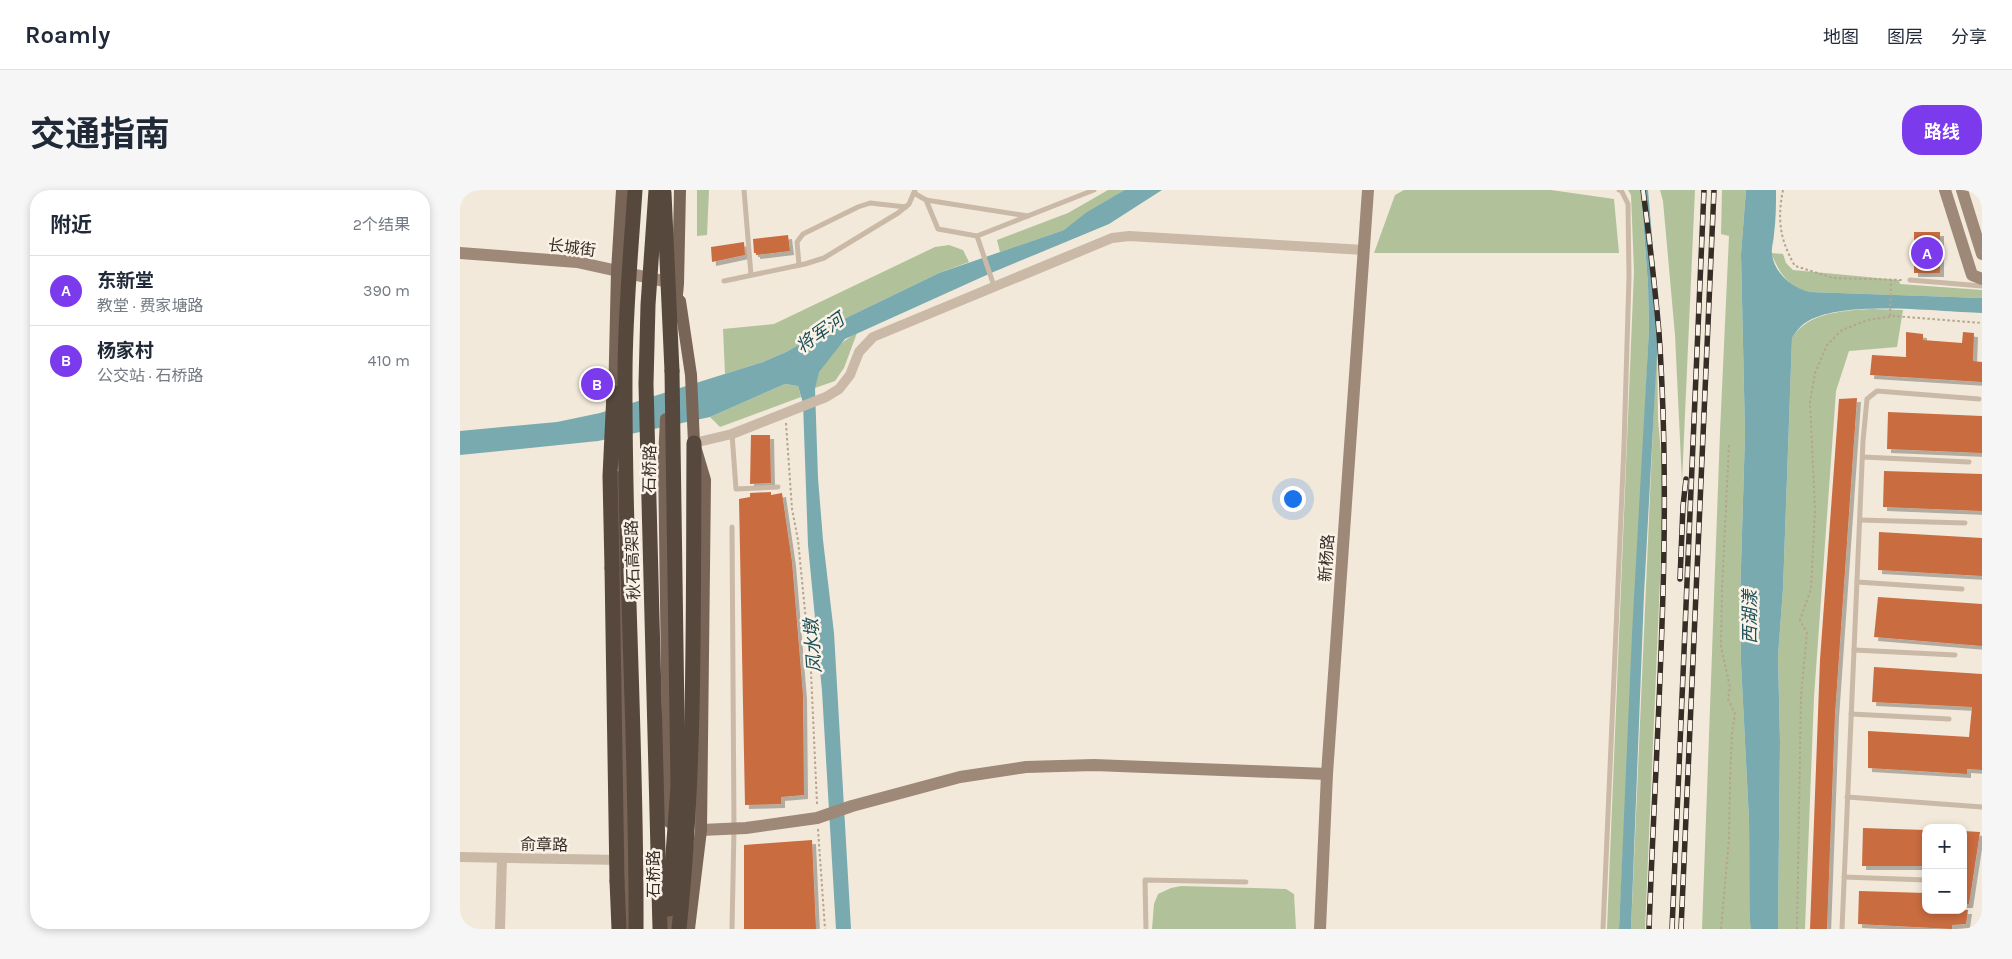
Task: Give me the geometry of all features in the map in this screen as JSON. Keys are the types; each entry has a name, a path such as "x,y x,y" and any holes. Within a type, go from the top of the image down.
{"highway":[{"name":"秋石高架路","path":"635,190 627,300 625,374 636,929"},
{"name":"秋石高架路","path":"656,190 648,305 646,384 660,929"},
{"path":"664,190 672,371 678,760 678,786 669,909"},
{"path":"614,398 612,568 619,929"},
{"path":"679,929 684,883 692,753 694,450"}],"main road":[{"path":"614,398 617,271 622,190"},
{"name":"石桥路","path":"669,929 669,730 664,458 668,375 678,284 680,190"},
{"path":"678,284 691,375 694,450 705,480 701,830 689,929"},
{"name":"石桥路","path":"614,450 627,860 626,929"}],"street":[{"name":"新杨路","path":"1320,929 1328,774 1368,190"},
{"path":"1945,190 1972,275 1982,279"},
{"path":"1962,190 1982,254"},
{"path":"694,450 826,397 838,389 850,375 859,352 873,337 1112,238 1129,236 1364,250"},
{"name":"长城街","path":"460,253 577,262 678,284"},
{"path":"701,830 734,829 823,816 960,777 1026,767 1094,764 1328,774"},
{"name":"俞章路","path":"460,857 627,860"},
{"path":"500,929 502,858"}],"lane":[{"path":"744,190 751,275"},
{"path":"926,200 938,229 977,236 1094,190"},
{"path":"1603,929 1623,475 1629,277 1628,204 1621,190 1619,190"},
{"path":"724,282 824,258 898,213 906,207 914,191 926,200 1028,216"},
{"path":"799,265 797,242 803,234 870,203 906,207"},
{"path":"977,236 994,286"},
{"path":"1910,280 1982,286"},
{"path":"1842,929 1867,399 1877,391 1979,399"},
{"path":"732,434 736,489 778,487"},
{"path":"1863,457 1969,462"},
{"path":"1860,520 1965,523"},
{"path":"732,527 734,829 732,929"},
{"path":"1857,582 1962,589"},
{"path":"1854,650 1955,656"},
{"path":"1851,714 1949,719"},
{"path":"1847,797 1982,807"},
{"path":"1844,877 1922,880"},
{"path":"1146,929 1145,880 1246,882"}],"path":[{"path":"1783,190 1780,232 1786,250 1795,266 1833,278 1910,280"},
{"path":"1890,316 1891,280"},
{"path":"1797,929 1801,696 1807,634 1800,620 1811,590 1815,510 1810,402 1815,373 1827,345 1842,330 1868,320 1890,316 1982,323"},
{"path":"787,413 792,509 798,540 823,816 826,929"},
{"path":"1721,929 1729,839 1732,733 1735,714 1728,699 1730,687 1721,648 1729,443"}],"green space":[{"path":"697,190 709,190 707,235 697,236"},
{"path":"1108,190 1126,190 1064,230 1000,252 997,240 1068,213"},
{"path":"1404,190 1551,190 1614,199 1619,253 1374,253 1395,195"},
{"path":"1628,190 1641,190 1648,285 1649,329 1619,929 1607,929 1634,271 1631,195"},
{"path":"1660,190 1695,190 1682,482 1675,335 1663,201"},
{"path":"1722,190 1746,190 1741,254 1745,434 1740,600 1741,663 1749,820 1751,929 1702,929 1729,236 1721,234"},
{"path":"949,245 963,250 969,262 939,273 848,317 786,352 763,362 725,374 723,329 774,324 935,247"},
{"path":"1771,253 1783,254 1786,263 1793,270 1899,280 1900,284 1982,290 1982,298 1808,292 1795,286 1785,278"},
{"path":"1872,309 1903,310 1897,347 1849,351 1836,391 1814,697 1805,929 1778,929 1780,742 1778,656 1783,589 1792,338 1799,329 1817,317 1839,312"},
{"path":"857,333 844,368 835,381 815,388 818,373 829,355"},
{"path":"1657,335 1658,419 1664,488 1645,929 1631,929"},
{"path":"785,384 798,386 801,397 720,427 710,417"},
{"path":"1181,886 1286,889 1294,894 1296,929 1152,929 1154,904 1158,894"}],"water":[{"name":"将军河","path":"1125,190 1162,190 1109,224 991,273 845,339 819,372 815,389 818,478 834,633 851,929 836,929 822,691 808,545 803,403 798,386 785,384 710,417 598,441 460,455 460,431 557,422 600,413 763,362 786,352 848,317 939,273 1064,230 1087,212"},
{"path":"1641,190 1648,190 1659,316 1644,594 1631,929 1619,929 1632,634 1649,329 1648,285"},
{"name":"西湖漾","path":"1746,190 1776,190 1773,261 1780,273 1796,287 1809,292 1982,298 1982,313 1916,309 1841,311 1821,316 1805,323 1792,338 1783,589 1778,656 1780,742 1778,929 1751,929 1750,921 1749,820 1741,663 1740,600 1745,434 1741,254"}],"building":[{"path":"1914,232 1940,232 1940,273 1914,273"},
{"path":"788,235 790,251 756,255 754,253 753,239"},
{"path":"744,242 745,255 712,262 711,247"},
{"path":"1906,332 1923,334 1923,340 1962,343 1963,332 1974,333 1973,361 1982,362 1982,382 1870,375 1872,355 1906,357"},
{"path":"1857,398 1835,714 1827,929 1810,929 1820,660 1839,399"},
{"path":"1888,412 1982,416 1982,453 1887,449"},
{"path":"751,435 770,435 771,483 750,484"},
{"path":"1884,471 1982,474 1982,511 1883,507"},
{"path":"771,492 771,495 782,493 792,562 803,695 804,795 781,797 781,804 745,805 739,499 750,497 750,493"},
{"path":"1879,532 1982,538 1982,576 1878,570"},
{"path":"1878,597 1982,604 1982,646 1874,637"},
{"path":"1874,667 1982,674 1982,770 1967,769 1967,774 1868,768 1868,731 1969,737 1972,707 1872,702"},
{"path":"1863,828 1922,830 1922,866 1862,866"},
{"path":"1967,831 1980,832 1969,904 1967,904"},
{"path":"812,840 816,929 744,929 744,845"},
{"path":"1859,891 1922,893 1922,914 1967,914 1968,910 1966,924 1952,925 1952,929 1858,924"}],"railway":[{"path":"1643,190 1659,333 1663,407 1664,482 1662,631 1649,929"},
{"path":"1672,929 1704,190"},
{"path":"1681,929 1714,190"},
{"path":"1680,579 1686,479"}],"place":[{"name":"东新堂","path":"1927,253"},
{"name":"杨家村","path":"597,384"}],"water label":[{"name":"凤水墩","path":"813,646"}]}
